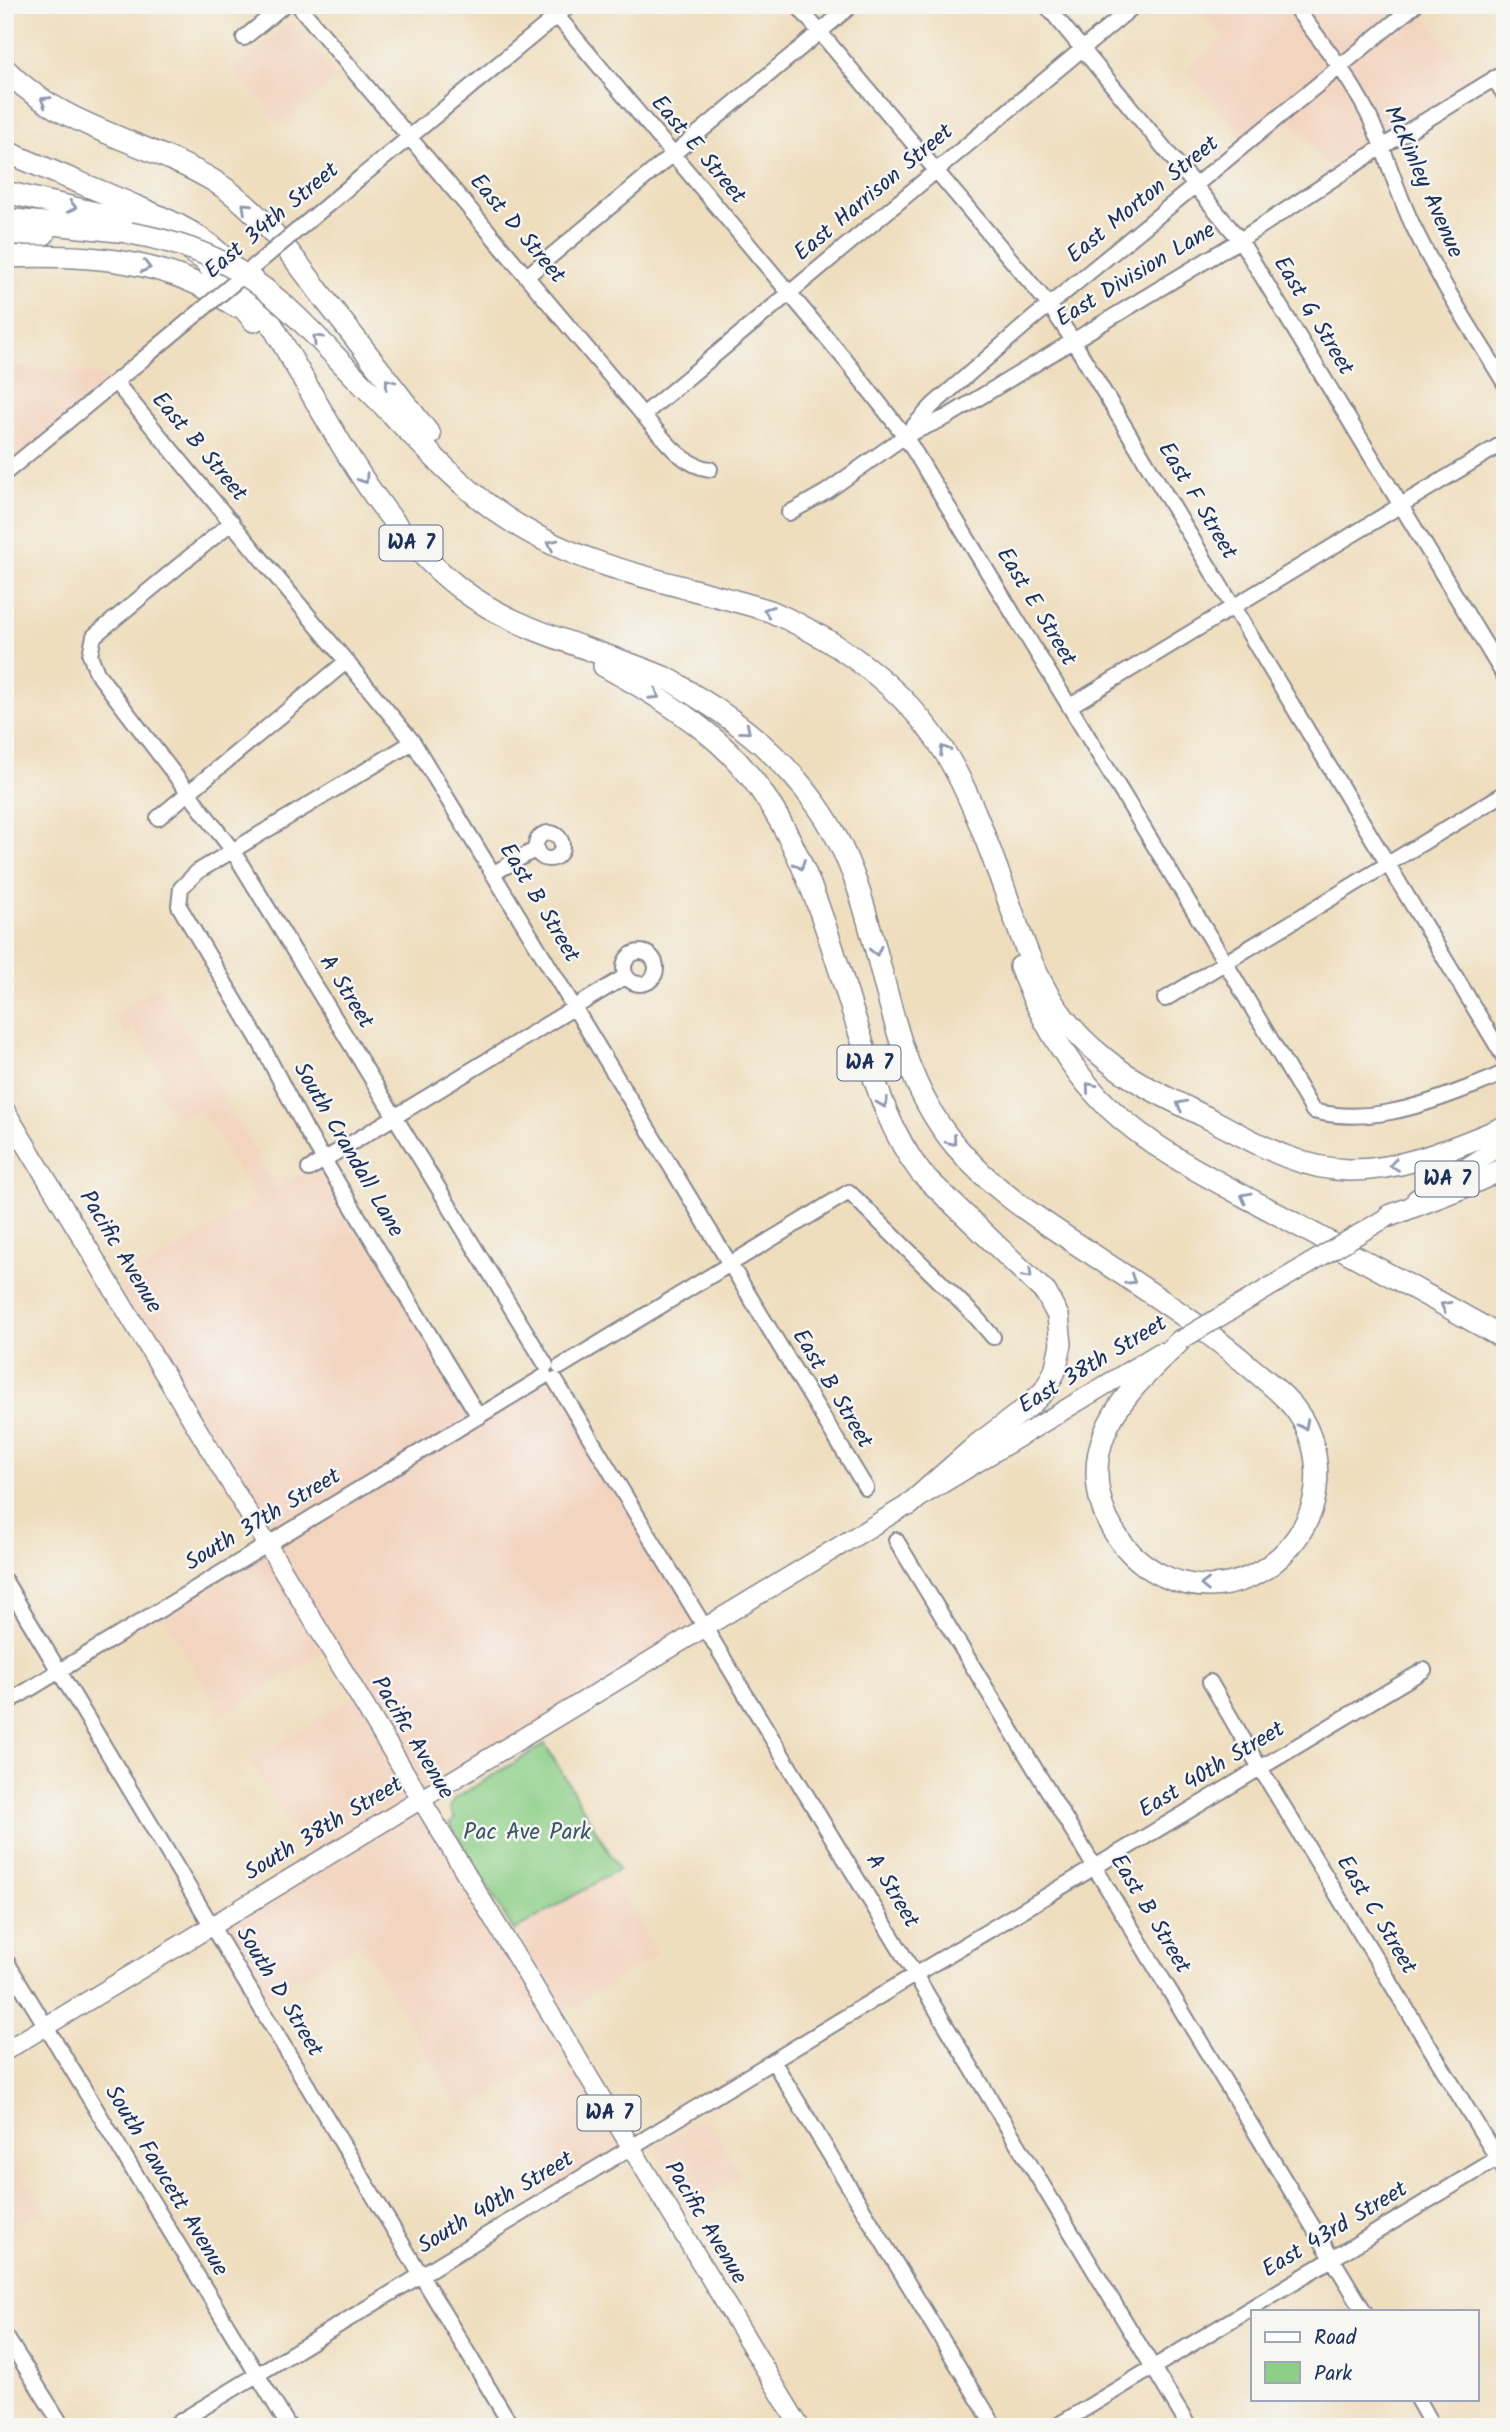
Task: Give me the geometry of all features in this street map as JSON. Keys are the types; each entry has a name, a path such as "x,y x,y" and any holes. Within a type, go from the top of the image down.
{"highway":[{"path":"5,69 34,95 64,113 214,181 239,200 293,258 476,495"},
{"path":"5,151 170,220 219,252 249,288 328,421"},
{"path":"5,192 122,219 177,242 204,260 234,294 328,421"},
{"path":"5,219 59,229 130,233 167,241 217,259 256,282 476,495 512,522 563,549 601,565 770,611 796,622 843,650 884,681 921,718 948,756 975,811 1038,978 1054,1005 1077,1034 1127,1075 1268,1150 1322,1167 1373,1169 1404,1163 1433,1155 1505,1127"},
{"path":"5,234 59,229"},
{"path":"5,257 92,257 161,271 203,286 222,297 265,335"},
{"name":"WA 7","path":"328,421 386,510 411,543 432,564 469,595 500,613 531,626 645,689 679,711 720,744 751,778 774,813 796,855 822,917 880,1097 908,1156 921,1173 1031,1276 1054,1305 1061,1329 1061,1344 1055,1371 1045,1390 909,1504"},
{"path":"531,626 673,681 730,718 767,748 817,805 838,838 867,916 904,1054 924,1098 951,1140 969,1161 1030,1214 1172,1307 1230,1350 1284,1397 1300,1416 1311,1438 1317,1469 1317,1485 1310,1514 1302,1530 1278,1560 1254,1575 1230,1584 1188,1584 1169,1579 1148,1568 1131,1555 1114,1534 1100,1500 1096,1470 1101,1444 1110,1421 1141,1381 1181,1340"},
{"path":"975,811 1018,962 1031,995 1083,1079 1108,1106 1152,1142 1202,1173 1505,1339"},
{"path":"1389,1216 1505,1168"}],"main road":[{"name":"Pacific Avenue","path":"5,1110 800,2427"},
{"name":"East 38th Street","path":"705,1628 1389,1216 1505,1143"},
{"name":"South 38th Street","path":"5,2051 705,1628"}],"street":[{"path":"244,38 284,5"},
{"name":"East D Street","path":"298,5 643,415 686,460 698,467 710,469"},
{"name":"East 34th Street","path":"5,473 409,139 552,11 569,5"},
{"name":"East F Street","path":"797,5 1050,306 1234,606 1505,1059"},
{"path":"527,276 852,5"},
{"name":"East G Street","path":"1046,5 1240,240 1505,677"},
{"name":"East Harrison Street","path":"643,415 1135,5"},
{"name":"McKinley Avenue","path":"1293,5 1342,67 1368,115 1406,211 1423,245 1505,384"},
{"name":"East Morton Street","path":"905,436 933,405 1050,306 1415,5"},
{"name":"East E Street","path":"552,11 847,362 905,436 1225,961 1313,1111 1336,1117 1391,1112 1432,1102 1505,1072"},
{"path":"1499,75 1505,96"},
{"name":"East Division Lane","path":"789,513 826,492 905,436 947,417 1072,339 1240,240 1382,147 1499,75"},
{"name":"East B Street","path":"116,383 348,661 412,742 866,1488"},
{"path":"1070,706 1505,442"},
{"name":"A Street","path":"232,522 94,636 90,655 93,667 233,851 552,1372 1189,2427"},
{"path":"158,818 348,661"},
{"path":"233,851 412,742"},
{"path":"1165,999 1505,793"},
{"path":"494,873 536,849"},
{"name":"South Crandall Lane","path":"233,851 190,877 181,888 179,906 261,1044 324,1160 479,1417"},
{"path":"309,1169 626,976"},
{"name":"South 37th Street","path":"5,1704 849,1192 993,1337"},
{"name":"East B Street","path":"896,1540 1363,2310"},
{"name":"South D Street","path":"5,1581 512,2427"},
{"name":"East 40th Street","path":"916,1974 1424,1670"},
{"name":"East C Street","path":"1210,1682 1502,2161"},
{"name":"South Fawcett Avenue","path":"5,1959 289,2427"},
{"name":"South 40th Street","path":"171,2427 916,1974"},
{"path":"773,2061 995,2427"},
{"name":"East 43rd Street","path":"1055,2427 1332,2259 1502,2161"},
{"path":"5,2335 62,2427"},
{"path":"1418,2400 1433,2427"}],"shaded area":[{"path":"1196,5 1373,5 1398,34 1422,13 1476,78 1328,165 1290,121 1255,150 1186,70 1224,38"},
{"path":"290,22 337,78 280,125 234,69"},
{"path":"5,366 99,375 116,383 5,476"},
{"path":"158,986 277,1188 324,1160 478,1416 551,1373 705,1628 420,1799 569,2047 462,2111 360,1942 259,2002 213,1925 313,1864 250,1760 357,1695 329,1649 222,1714 159,1610 266,1545 112,1288 257,1201 200,1108 177,1120 155,1084 165,1078 134,1027 124,1032 113,1014"},
{"path":"609,1875 658,1954 564,2012 515,1931"},
{"path":"580,2065 631,2147 553,2194 503,2112"},
{"path":"706,2116 741,2176 689,2207 654,2147"},
{"path":"5,2144 44,2208 5,2231"}],"green space":[{"name":"Pac Ave Park","path":"545,1744 619,1869 514,1931 449,1823 455,1819 450,1808 454,1799"}]}
